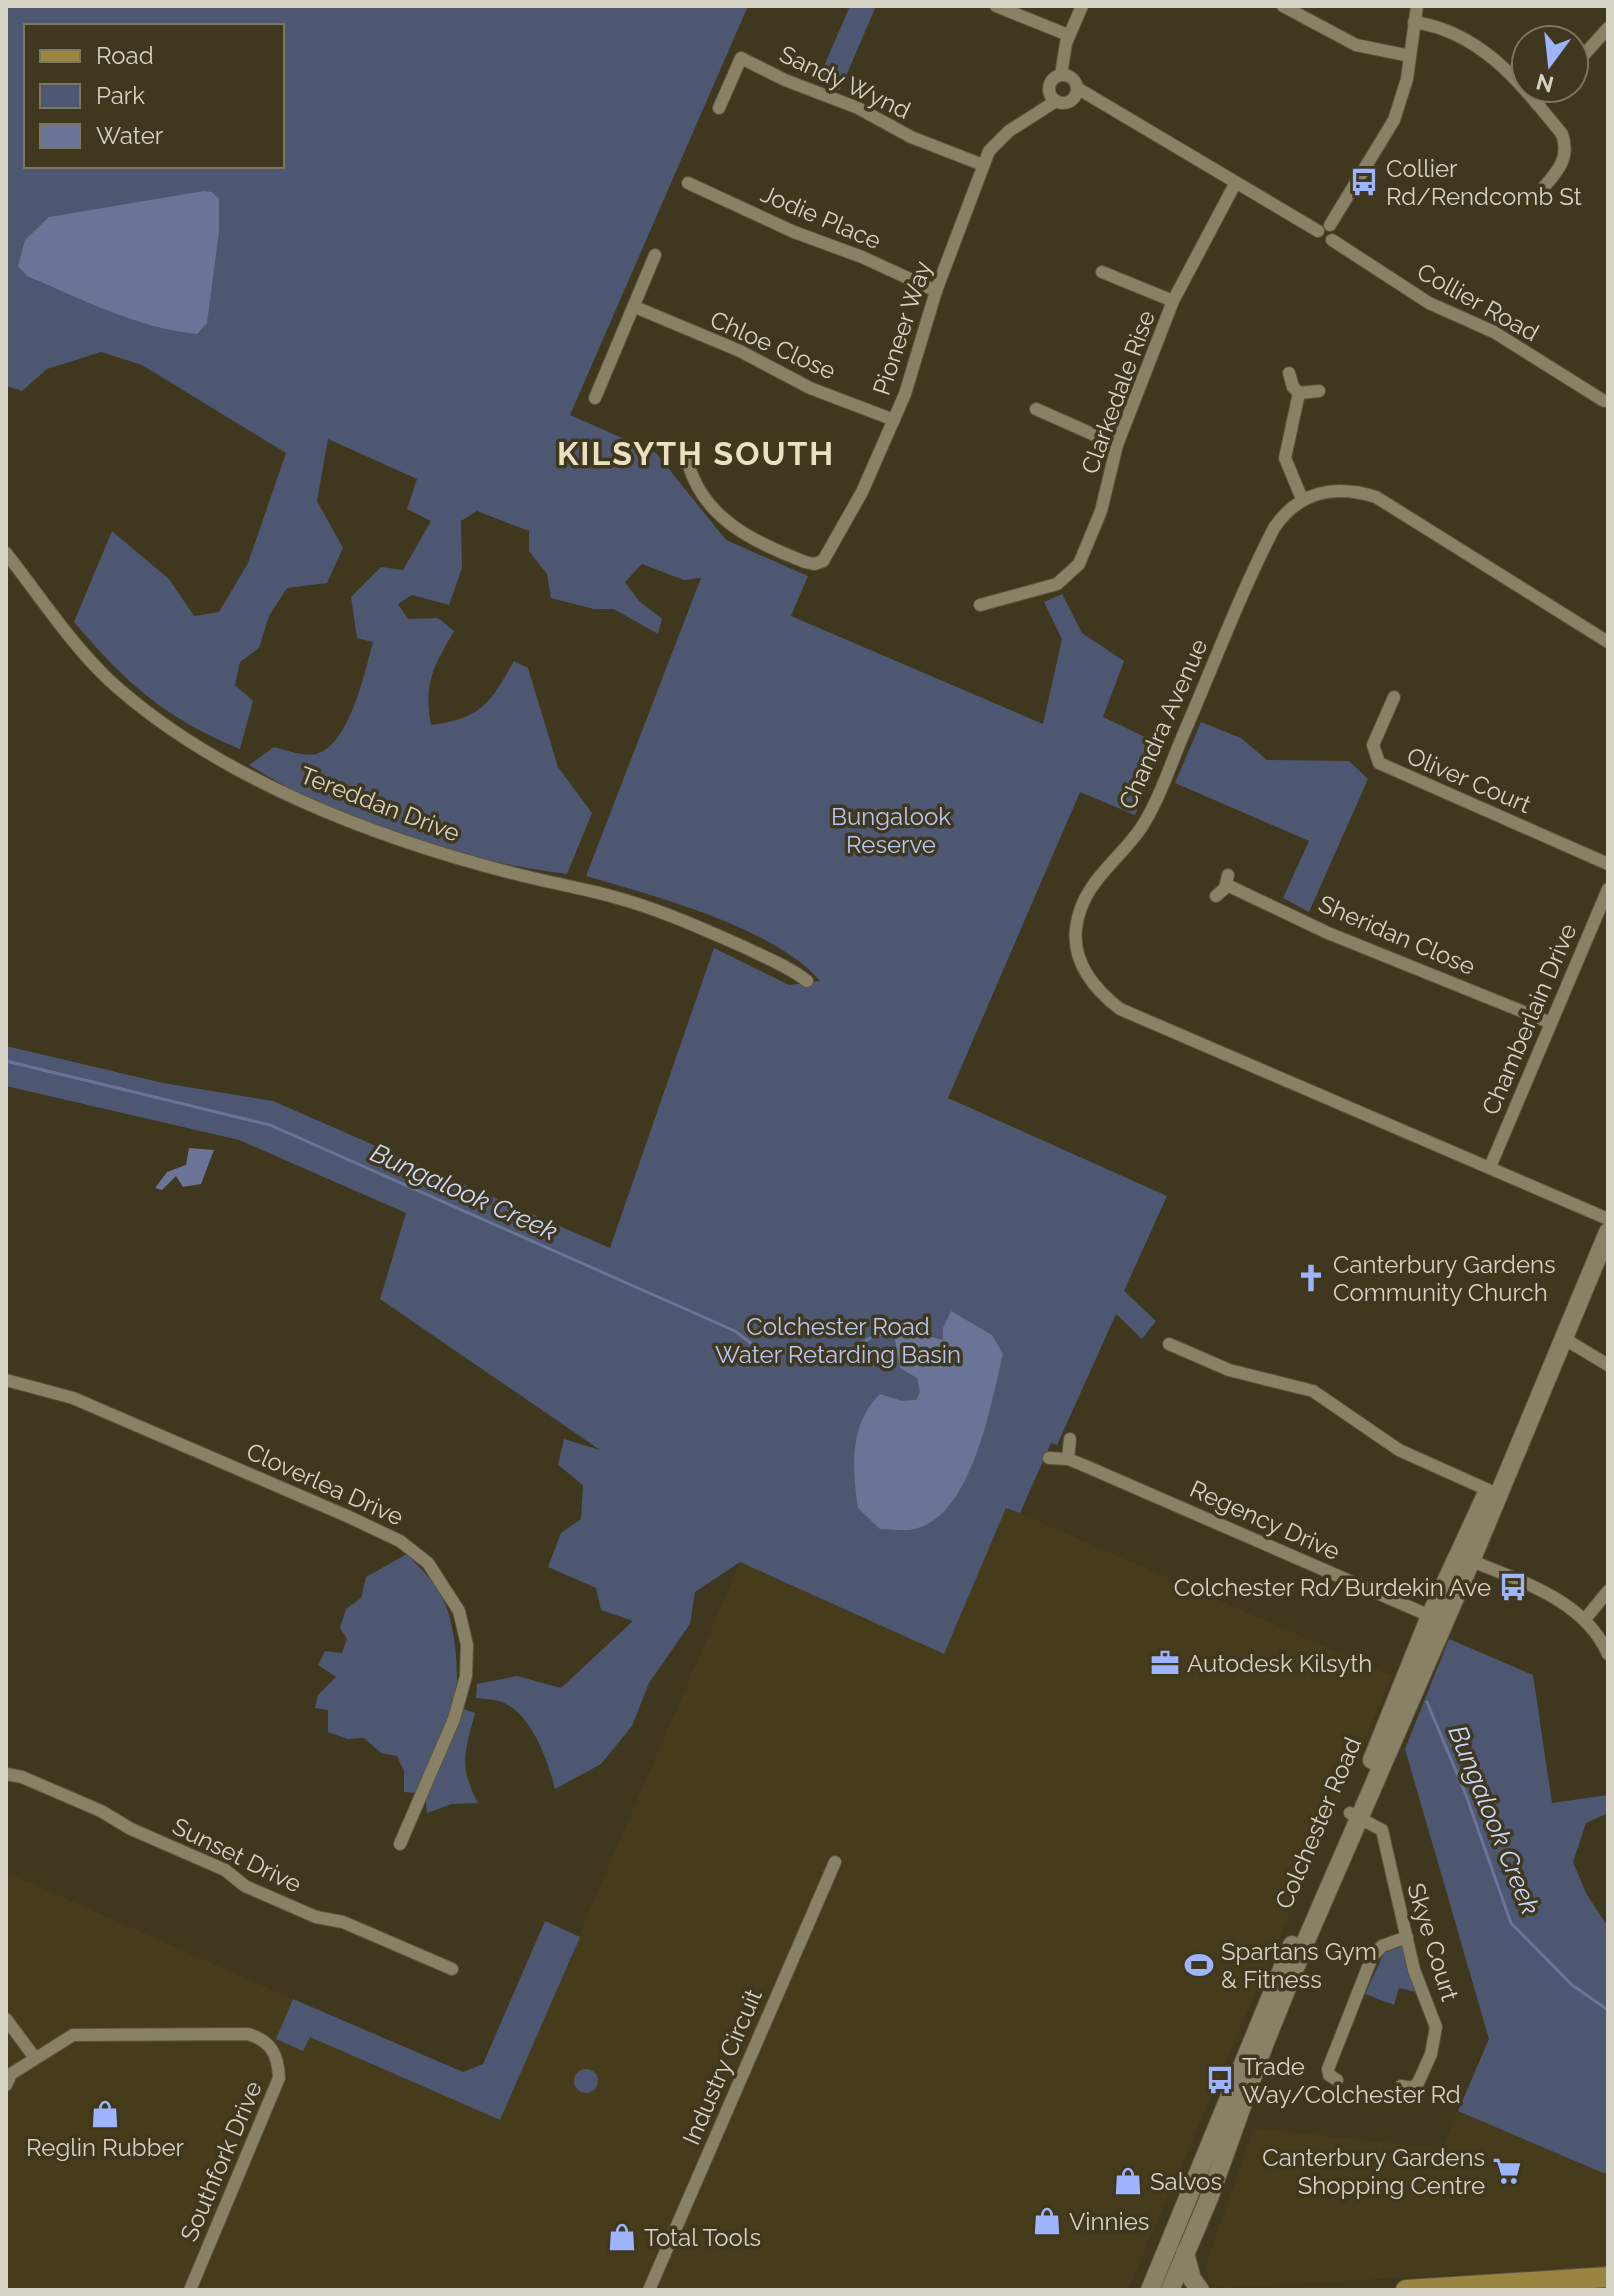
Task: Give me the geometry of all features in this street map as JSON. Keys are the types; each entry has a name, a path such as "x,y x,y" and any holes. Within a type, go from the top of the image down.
{"main road":[{"name":"Colchester Road","path":"1170,2290 1231,2141 1264,2045 1355,1815 1437,1619 1608,1232"},
{"name":"Colchester Road","path":"1150,2290 1271,1991 1355,1815"},
{"path":"1185,2253 1192,2279 1200,2290"},
{"path":"1406,2290 1560,2285 1608,2277"}],"street":[{"path":"996,6 1068,35"},
{"path":"1071,84 1065,53 1068,35 1082,6"},
{"path":"1283,6 1356,45 1410,56"},
{"path":"1053,98 1051,82 1071,84 1104,101 1235,184 1324,228 1394,120 1407,79 1417,6"},
{"path":"1414,22 1441,27 1469,39 1485,50 1510,76"},
{"path":"1590,48 1608,28"},
{"name":"Sandy Wynd","path":"719,108 741,58 785,80 858,108 911,137 983,165"},
{"name":"Pioneer Way","path":"688,463 700,488 732,528 805,562 814,564 823,561 862,492 894,420 936,291 983,165 995,144 1053,98 1069,101 1071,84"},
{"path":"1537,104 1566,144 1563,163 1544,187"},
{"name":"Jodie Place","path":"688,183 794,232 862,257 936,291"},
{"name":"Clarkedale Rise","path":"980,605 1057,584 1079,564 1101,511 1117,445 1173,301 1235,184"},
{"name":"Collier Road","path":"1324,228 1335,233 1332,240 1429,303 1494,332 1607,404"},
{"path":"595,398 655,255"},
{"path":"1102,272 1173,301"},
{"name":"Chloe Close","path":"635,307 740,351 810,388 894,420"},
{"path":"1289,373 1299,393 1285,458 1302,499 1343,489 1376,497 1608,642"},
{"path":"1299,393 1319,391"},
{"path":"1036,409 1117,445"},
{"name":"Chandra Avenue","path":"1302,499 1282,516 1268,541 1141,827 1094,879 1086,894 1076,925 1075,941 1079,957 1099,993 1120,1009 1608,1219"},
{"name":"Tereddan Drive","path":"6,553 106,677 157,719 229,763 321,807 402,840 493,868 614,897 672,916 781,964 807,981"},
{"name":"Oliver Court","path":"1394,697 1373,745 1379,763 1608,864"},
{"name":"Sheridan Close","path":"1216,896 1227,880 1328,933 1551,1023"},
{"name":"Chamberlain Drive","path":"1490,1167 1608,889"},
{"path":"1563,1338 1608,1365"},
{"path":"1169,1344 1229,1370 1313,1391 1399,1450 1494,1493"},
{"name":"Cloverlea Drive","path":"6,1380 73,1398 333,1510 400,1541 428,1563 459,1611 467,1645 466,1676 454,1719 400,1844"},
{"path":"1068,1459 1070,1439"},
{"name":"Regency Drive","path":"1049,1458 1068,1459 1437,1619"},
{"path":"1465,1558 1561,1601 1586,1618 1608,1654"},
{"path":"1586,1618 1608,1591"},
{"name":"Sunset Drive","path":"6,1774 22,1777 101,1811 131,1829 225,1870 245,1886 316,1917 343,1922 452,1969"},
{"name":"Skye Court","path":"1355,1815 1382,1830 1407,1937 1436,2035 1418,2083 1412,2088 1401,2086"},
{"name":"Industry Circuit","path":"649,2290 835,1862"},
{"path":"1333,2076 1372,1957 1382,1946 1407,1937"},
{"path":"6,2019 35,2058"},
{"name":"Southfork Drive","path":"6,2085 11,2074 73,2035 248,2034 271,2046 278,2062 279,2078 190,2290"}],"shaded area":[{"path":"1006,1507 1392,1676 1128,2289 6,2290 6,1872 293,1999 282,2024 499,2120 740,1562 944,1654"},
{"path":"1458,2111 1608,2175 1608,2266 1223,2288 1211,2283 1204,2270 1254,2128 1441,2149"}],"green space":[{"path":"6,6 748,6 570,415 656,453 726,540 808,576 791,616 1043,724 1062,639 1044,602 1062,594 1082,633 1124,661 1103,717 1164,746 1135,815 1080,792 948,1098 1167,1196 1124,1291 1156,1321 1142,1339 1116,1314 1057,1445 1051,1443 1020,1513 1006,1508 944,1654 740,1562 695,1592 690,1624 649,1683 632,1726 601,1764 555,1789 543,1752 530,1727 513,1708 502,1702 476,1698 477,1684 517,1676 561,1688 633,1621 601,1610 596,1588 548,1567 561,1533 581,1519 583,1485 558,1465 564,1439 600,1450 380,1299 406,1213 239,1140 6,1086 6,1046 163,1083 273,1101 610,1248 714,948 789,985 820,981 800,962 744,929 678,904 586,876 701,578 684,580 642,564 625,582 639,601 662,619 658,634 614,609 594,609 551,598 547,574 529,551 529,531 477,511 461,521 462,568 449,605 412,595 398,604 408,619 438,618 454,631 429,686 431,725 474,713 491,698 514,661 528,668 558,767 592,813 567,874 525,868 443,849 362,822 285,786 249,765 274,747 311,755 328,748 338,737 354,706 373,642 357,638 351,597 381,567 403,570 431,521 407,509 417,479 328,439 317,501 343,548 327,583 287,588 269,616 259,648 240,662 235,685 253,701 240,749 189,724 148,697 111,664 74,622 112,531 169,579 194,616 219,612 248,563 286,453 142,365 101,352 47,369 22,391 6,386"},
{"path":"850,6 876,6 840,90 818,80"},
{"path":"1201,722 1241,738 1267,760 1349,761 1368,779 1309,912 1283,898 1309,841 1175,783"},
{"path":"407,1554 437,1588 450,1618 457,1665 455,1706 475,1713 465,1759 468,1779 478,1803 452,1804 427,1813 425,1794 404,1792 404,1771 397,1756 381,1753 364,1738 347,1739 328,1732 328,1710 315,1708 318,1695 336,1677 318,1665 325,1651 342,1653 347,1639 340,1628 346,1609 361,1598 366,1577"},
{"path":"1449,1639 1533,1675 1552,1803 1608,1795 1608,1813 1586,1823 1573,1862 1586,1893 1608,1927 1608,2175 1458,2111 1489,2039 1405,1749"},
{"path":"545,1921 580,1937 500,2120 310,2037 303,2051 276,2039 293,1999 463,2072 483,2064"},
{"path":"1402,1946 1416,1992 1399,1988 1394,2005 1365,1994 1384,1953"},
{"path":"586,2069 597,2076 598,2081 591,2092 586,2093 575,2086 574,2081 581,2070"}],"water":[{"path":"212,192 219,199 219,231 207,323 197,334 153,326 110,311 27,276 18,266 25,240 49,217"},
{"path":"189,1148 214,1150 201,1184 183,1187 176,1176 162,1190 155,1188 167,1172 186,1165"},
{"path":"951,1311 992,1335 1003,1354 977,1453 953,1501 937,1518 914,1529 880,1529 858,1508 854,1462 858,1433 870,1406 880,1394 902,1401 916,1400 920,1392 917,1378 900,1368 894,1334 906,1330 943,1340 943,1328"}],"waterway":[{"name":"Bungalook Creek","path":"6,1061 270,1125 735,1331 764,1353 815,1349 845,1354 875,1335 894,1334"},
{"name":"Bungalook Creek","path":"1427,1702 1466,1795 1511,1923 1572,1985 1608,2010"}],"place":[{"name":"Collier Rd/Rendcomb St","path":"1364,182"},
{"name":"Canterbury Gardens Community Church","path":"1311,1278"},
{"name":"Colchester Rd/Burdekin Ave","path":"1513,1587"},
{"name":"Autodesk Kilsyth","path":"1165,1663"},
{"name":"Spartans Gym & Fitness","path":"1199,1965"},
{"name":"Trade Way/Colchester Rd","path":"1220,2080"},
{"name":"Reglin Rubber","path":"105,2114"},
{"name":"Canterbury Gardens Shopping Centre","path":"1507,2171"},
{"name":"Salvos","path":"1128,2181"},
{"name":"Vinnies","path":"1047,2221"},
{"name":"Total Tools","path":"622,2237"}],"district":[{"name":"KILSYTH SOUTH","path":"696,453"}],"park label":[{"name":"Bungalook Reserve","path":"891,830"},
{"name":"Colchester Road Water Retarding Basin","path":"838,1340"}]}
